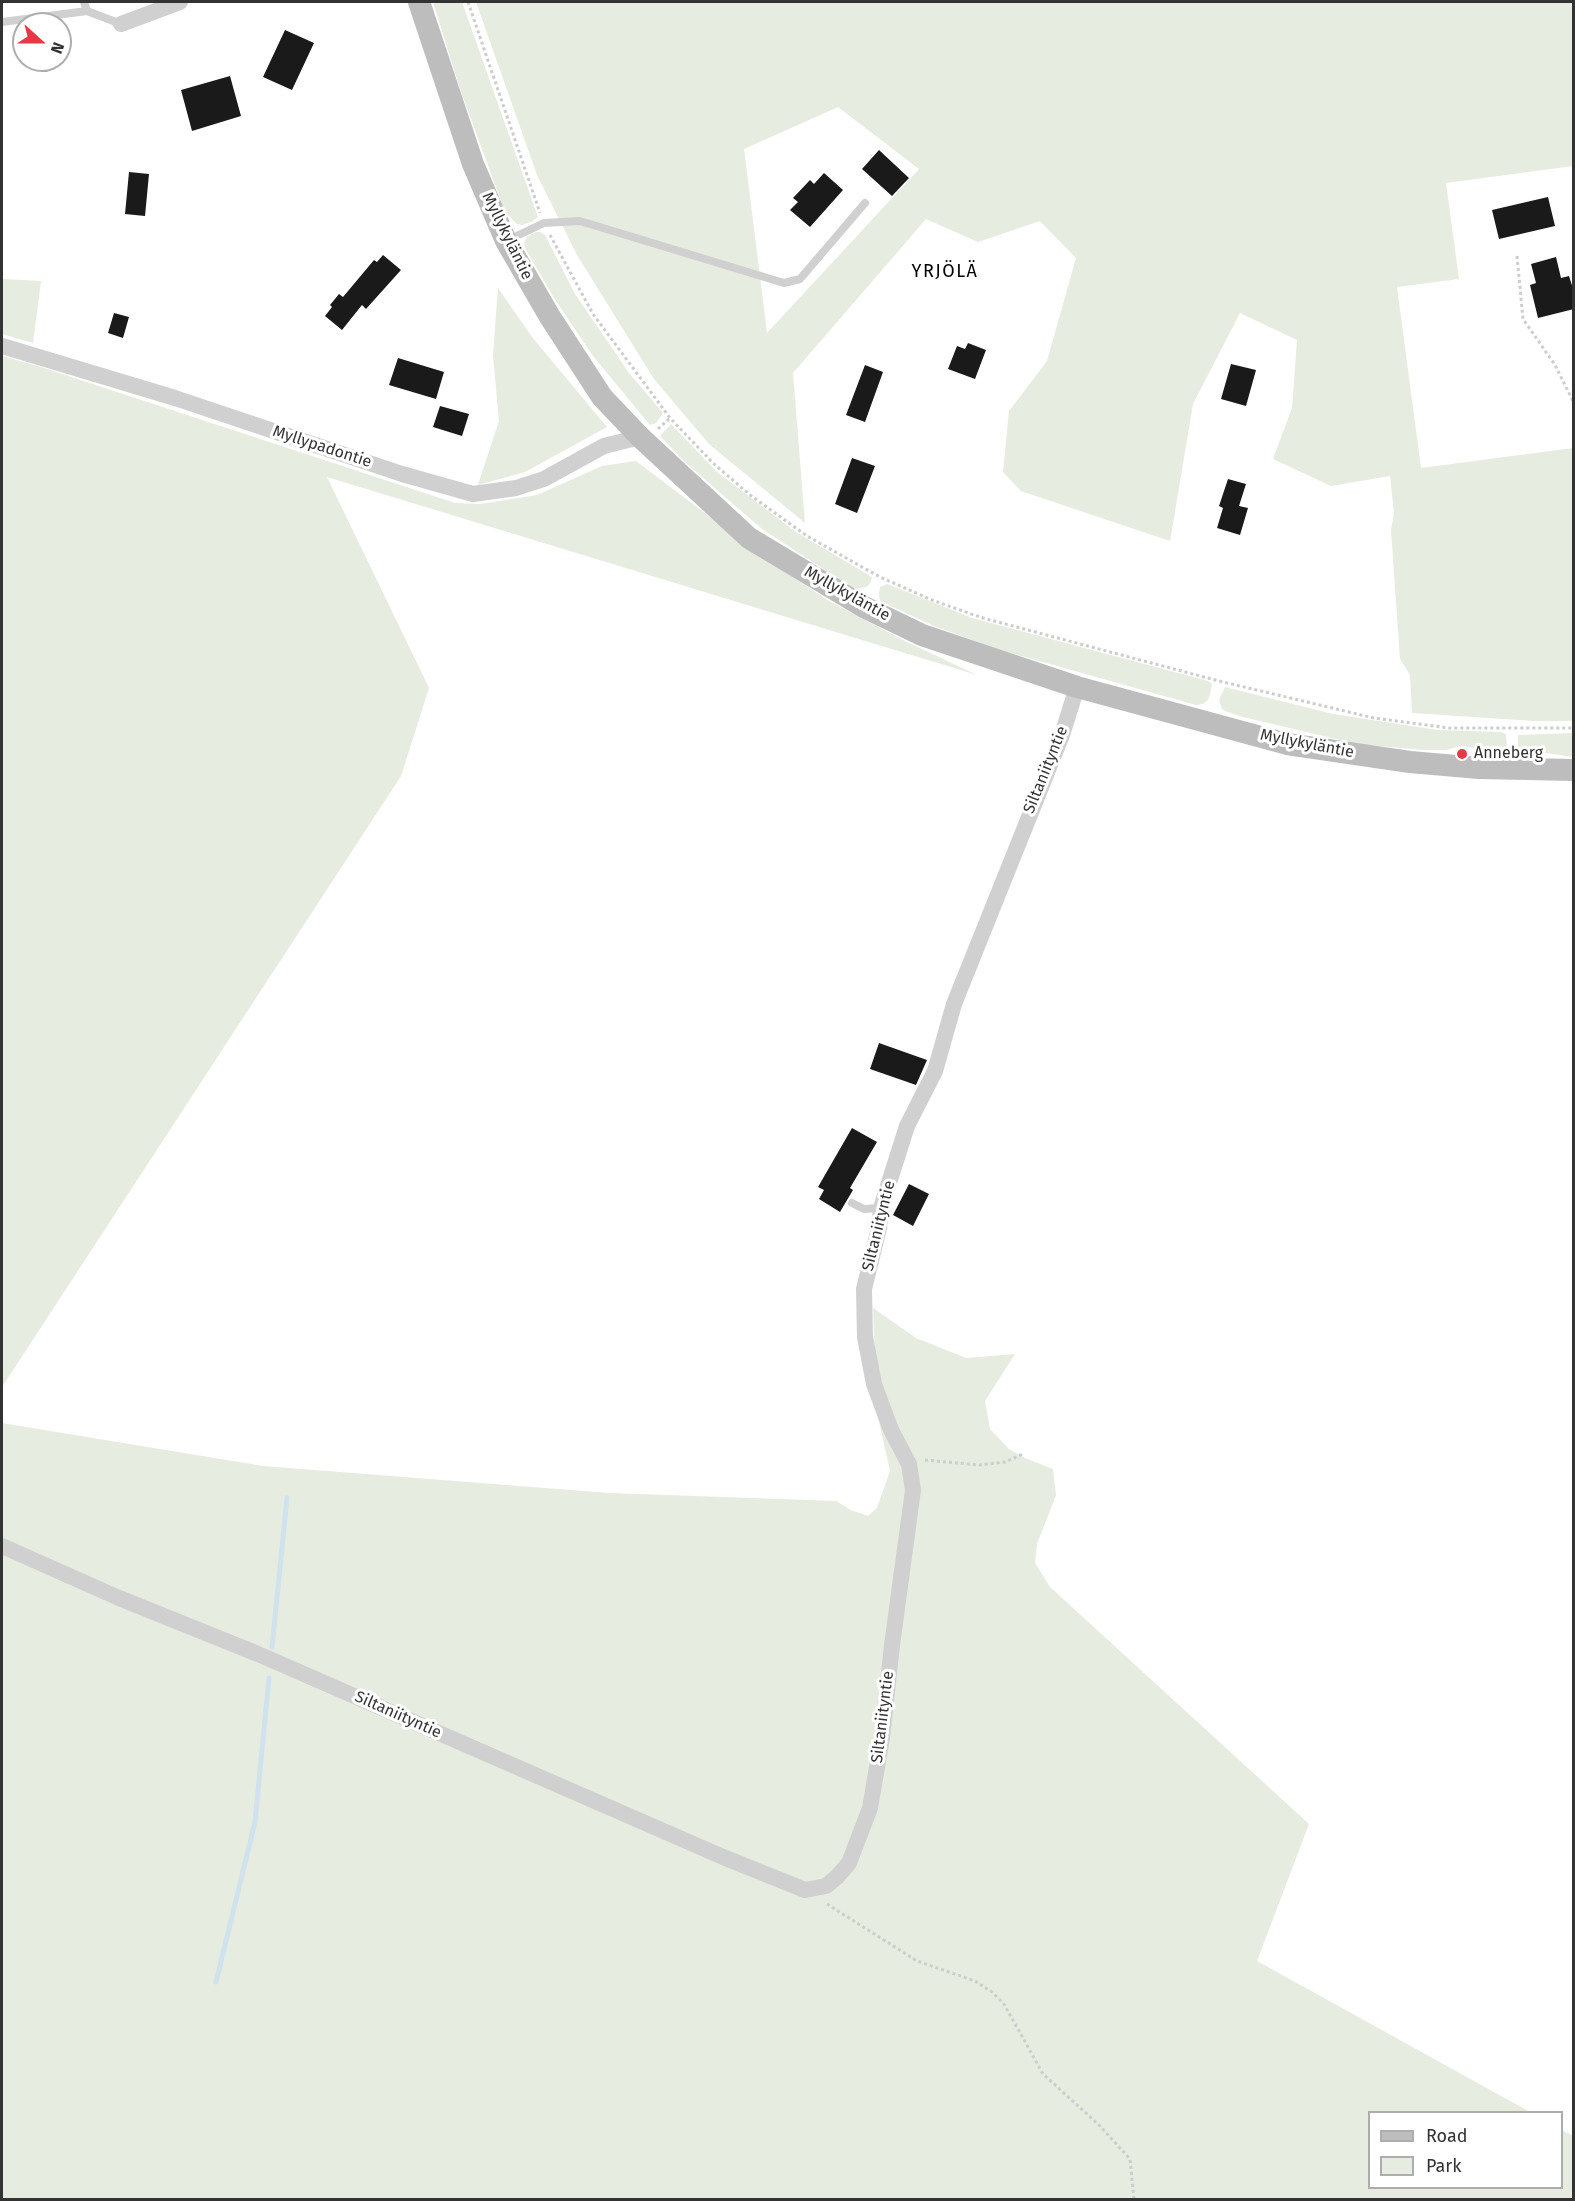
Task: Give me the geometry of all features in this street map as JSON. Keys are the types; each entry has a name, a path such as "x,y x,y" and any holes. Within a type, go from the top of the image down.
{"main road":[{"name":"Myllykyläntie","path":"419,2 473,164 506,241 550,317 602,396 640,437 749,538 864,606 922,635 1077,687 1287,744 1410,762 1479,768 1574,770"}],"street":[{"path":"121,24 176,2"},
{"name":"Myllypadontie","path":"2,346 176,398 402,474 473,494 525,485 544,478 604,446 640,437"},
{"name":"Siltaniityntie","path":"2,1546 119,1598 258,1654 723,1857 805,1890 826,1886 849,1863 870,1808 882,1738 913,1490 909,1464 891,1430 874,1384 865,1337 864,1288 879,1228 881,1208 907,1126 935,1071 954,1004 981,931 1062,735 1077,687"}],"lane":[{"path":"84,2 87,11"},
{"path":"2,22 87,11 121,24"},
{"path":"506,241 544,223 580,220 784,283 800,279 865,203"},
{"path":"852,1203 864,1209 881,1208"}],"path":[{"path":"468,2 544,223 593,314 670,418 714,463 750,495 807,536 880,577 932,600 983,618 1219,681 1374,718 1449,728 1574,728"},
{"path":"1517,256 1523,319 1556,365 1574,403"},
{"path":"909,1464 925,1460 979,1465 1005,1461 1023,1454"},
{"path":"805,1890 917,1960 975,1981 992,1992 1004,2004 1043,2074 1099,2125 1130,2158 1134,2199"}],"green space":[{"path":"433,2 462,2 538,217 531,222 517,224 505,212 460,89"},
{"path":"476,2 1573,2 1573,166 1446,183 1459,279 1397,287 1421,468 1573,448 1573,721 1534,721 1412,713 1410,675 1400,659 1391,530 1394,513 1390,476 1331,486 1273,459 1292,408 1297,340 1240,313 1193,404 1170,541 1021,491 1003,472 1009,411 1047,361 1076,258 1040,221 978,242 926,219 793,373 805,523 709,444 654,379 577,255 537,175","holes":["838,107 919,169 767,333 744,149"]},
{"path":"536,232 545,235 575,294 629,373 663,413 656,423 650,425 593,356 554,298 525,248 524,242 527,237"},
{"path":"2,279 41,281 33,343 2,334"},
{"path":"498,288 532,337 607,427 525,472 478,485 499,421 493,355"},
{"path":"2,356 455,503 480,504 537,495 602,466 636,461 768,561 829,601 977,675 327,477 429,688 401,776 2,1387"},
{"path":"671,424 717,472 796,532 872,577 870,584 858,589 851,587 762,529 687,464 660,436"},
{"path":"887,584 972,618 1208,681 1212,684 1208,700 1196,705 1000,650 934,626 880,601 880,587"},
{"path":"1225,687 1333,714 1438,730 1501,732 1506,734 1507,749 1500,752 1461,746 1446,750 1424,750 1357,744 1225,711 1219,700"},
{"path":"1573,733 1573,757 1518,749 1518,735"},
{"path":"873,1308 916,1338 966,1358 1015,1354 985,1401 990,1429 1009,1449 1053,1469 1056,1495 1037,1544 1035,1563 1050,1587 1309,1824 1257,1961 1528,2111 1368,2111 1368,2189 1563,2189 1563,2131 1573,2136 1573,2199 2,2199 2,1423 263,1466 609,1493 836,1501 868,1516 877,1508 890,1471 877,1413"}],"building":[{"path":"285,30 314,43 292,90 263,77"},
{"path":"230,76 241,116 192,131 181,90"},
{"path":"879,150 909,178 892,196 862,169"},
{"path":"129,172 149,174 145,216 125,214"},
{"path":"824,173 843,190 810,227 790,210 798,202 793,198 810,180 814,184"},
{"path":"1548,197 1555,226 1499,239 1492,210"},
{"path":"383,255 401,270 366,309 362,305 342,330 325,316 332,307 330,305 339,294 343,297 374,260 377,262"},
{"path":"1556,257 1561,278 1569,276 1574,292 1574,309 1538,318 1530,285 1536,283 1531,264"},
{"path":"114,313 129,317 123,338 108,333"},
{"path":"968,343 986,350 975,379 948,369 957,346 965,349"},
{"path":"398,358 444,372 436,399 389,385"},
{"path":"1231,364 1256,370 1246,406 1221,399"},
{"path":"865,365 883,372 865,422 846,415"},
{"path":"440,406 469,414 462,436 433,427"},
{"path":"852,458 875,466 857,513 835,504"},
{"path":"1228,479 1246,484 1239,506 1248,508 1240,535 1217,528 1223,508 1219,506"},
{"path":"879,1043 927,1060 916,1085 870,1069"},
{"path":"852,1128 877,1142 850,1188 853,1190 840,1212 819,1199 824,1190 818,1187"},
{"path":"909,1184 929,1194 913,1226 893,1215"}],"waterway":[{"path":"272,1647 287,1498"},
{"path":"216,1982 255,1822 269,1678"}],"place":[{"name":"Anneberg","path":"1462,754"}],"district":[{"name":"YRJÖLÄ","path":"945,272"}]}
